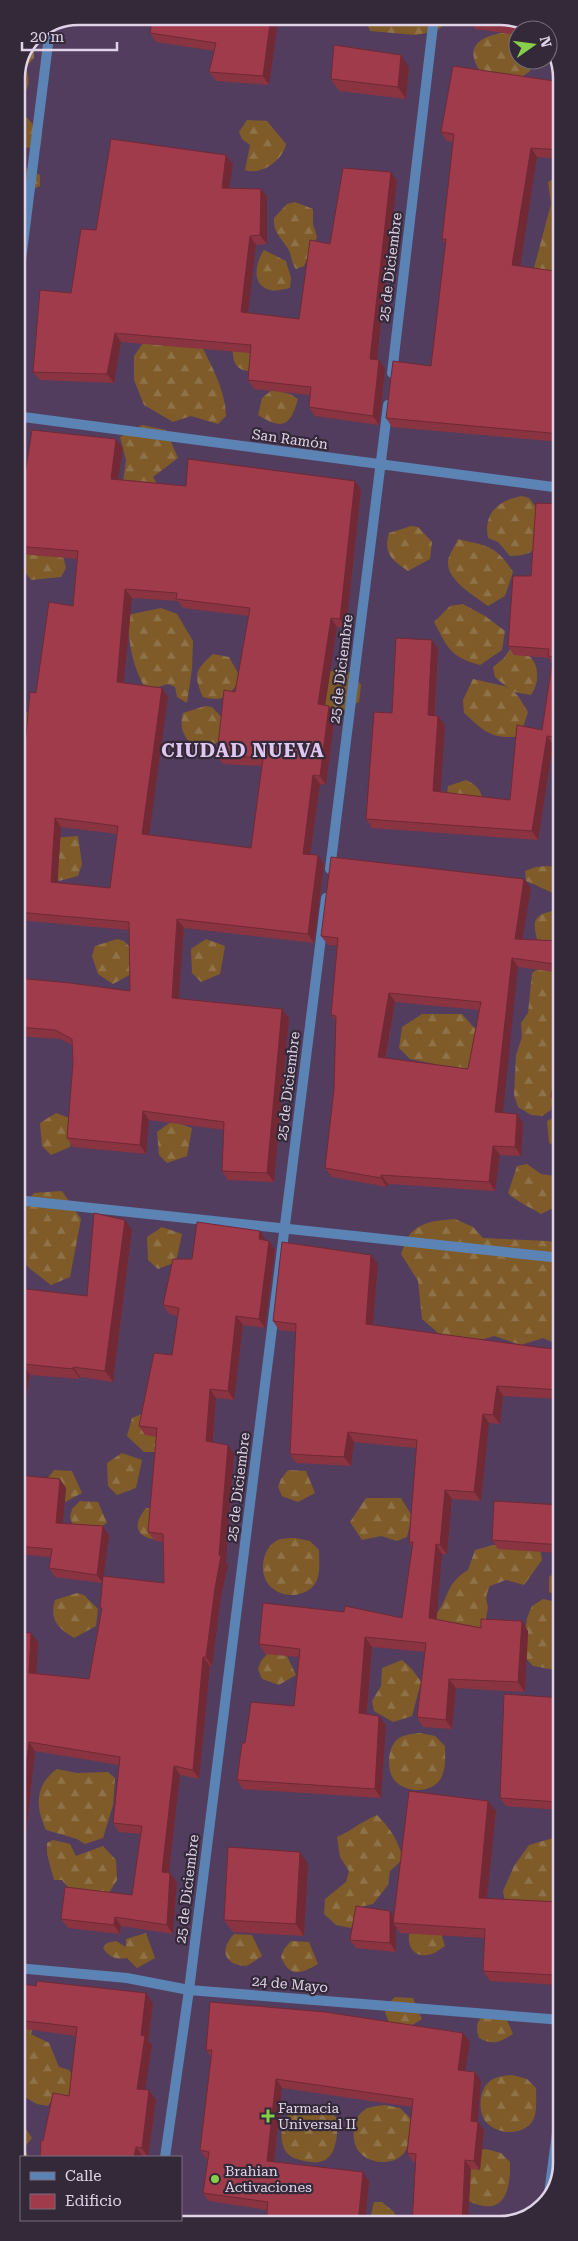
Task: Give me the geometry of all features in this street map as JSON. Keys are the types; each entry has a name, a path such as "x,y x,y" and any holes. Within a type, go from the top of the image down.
{"street":[{"name":"25 de Diciembre","path":"165,2156 189,1990 381,465 433,25"},
{"path":"25,228 49,33"},
{"name":"San Ramón","path":"25,417 553,487"},
{"path":"25,1201 553,1257"},
{"name":"24 de Mayo","path":"25,1969 127,1978 189,1990 553,2019"},
{"path":"551,2176 553,2163"}],"green space":[{"path":"367,25 444,25 435,32 416,35 370,31"},
{"path":"508,33 508,70 530,70 514,83 482,74 477,66 474,58 476,46 480,41 493,35"},
{"path":"34,48 34,58 26,67"},
{"path":"26,67 28,79 25,93"},
{"path":"25,116 42,134 40,149 25,147"},
{"path":"247,120 267,121 286,144 281,156 276,161 258,171 245,170 250,145 242,139 239,132"},
{"path":"25,168 40,175 40,186 25,193"},
{"path":"553,179 553,333 526,298 551,204 548,182"},
{"path":"295,202 313,209 313,224 317,237 304,266 296,269 289,250 276,230 274,223 274,218 287,204"},
{"path":"264,250 286,261 291,278 290,288 272,291 260,283 256,272"},
{"path":"147,337 200,343 217,378 223,397 226,416 218,424 191,416 173,422 144,405 134,380 134,356"},
{"path":"233,341 262,343 257,371 239,368 234,360"},
{"path":"272,390 290,394 298,399 292,415 284,423 273,423 258,415 262,398"},
{"path":"142,425 166,430 178,458 153,477 170,505 123,482 126,460 120,437"},
{"path":"522,496 529,498 546,520 539,542 532,551 527,554 510,556 498,542 488,538 488,521 494,509 500,504"},
{"path":"411,526 418,527 432,542 430,559 408,571 390,556 387,540 389,533"},
{"path":"458,539 484,545 496,552 507,563 513,572 505,596 488,606 456,581 449,568 448,561"},
{"path":"60,543 66,568 61,577 31,580 25,571 25,545"},
{"path":"463,604 485,616 505,631 502,650 480,665 456,655 443,639 434,622 450,606"},
{"path":"161,608 177,614 193,641 192,669 187,703 177,697 175,687 168,684 147,690 135,664 130,645 127,615"},
{"path":"510,649 524,652 531,657 536,667 537,679 531,695 514,692 528,712 520,736 502,737 484,730 464,713 463,700 473,679 504,686 509,689 495,677 493,667 504,658"},
{"path":"213,654 229,657 241,679 230,693 217,699 203,697 197,678 202,664"},
{"path":"341,669 347,670 361,685 359,702 337,714 321,704 327,672"},
{"path":"205,706 212,707 226,722 223,739 202,751 188,740 183,731 182,719 183,713"},
{"path":"25,712 33,714 42,734 25,754"},
{"path":"466,780 478,788 484,809 447,795 448,786"},
{"path":"78,836 82,864 78,876 59,881 48,869 54,838"},
{"path":"536,867 553,867 553,893 526,881 525,871"},
{"path":"553,911 553,945 549,947 539,946 535,930 536,919 544,913"},
{"path":"117,939 124,941 138,955 135,972 113,984 98,974 92,956 95,946"},
{"path":"206,939 225,946 220,974 201,982 192,973 191,949"},
{"path":"548,962 553,963 553,1098 551,1110 542,1116 531,1115 518,1107 514,1095 516,1055 522,1037 521,1023 528,1013 532,973"},
{"path":"422,1014 462,1014 477,1031 476,1069 454,1068 410,1059 399,1048 402,1027"},
{"path":"56,1113 75,1120 70,1147 51,1155 42,1146 40,1123"},
{"path":"553,1118 553,1145 549,1143 547,1121"},
{"path":"172,1121 192,1128 187,1156 167,1163 159,1155 157,1132"},
{"path":"527,1164 541,1174 553,1176 553,1208 541,1214 519,1202 508,1193 517,1166"},
{"path":"62,1191 81,1219 70,1277 51,1285 25,1263 25,1205 34,1193"},
{"path":"455,1219 473,1227 483,1238 553,1243 553,1342 543,1338 521,1345 494,1336 474,1342 438,1333 422,1319 418,1281 401,1254 409,1236 416,1228 421,1225"},
{"path":"162,1227 182,1234 176,1262 158,1269 148,1260 147,1237"},
{"path":"151,1410 165,1434 156,1452 144,1452 127,1436 132,1418"},
{"path":"122,1453 142,1460 136,1488 117,1495 108,1486 107,1463"},
{"path":"54,1470 72,1471 82,1493 65,1502 47,1479"},
{"path":"288,1470 306,1471 315,1493 298,1502 282,1496 278,1487"},
{"path":"366,1498 401,1498 412,1516 407,1537 397,1541 381,1536 362,1540 350,1522"},
{"path":"80,1501 98,1502 107,1523 90,1533 73,1526 70,1517 72,1509"},
{"path":"146,1508 156,1508 157,1540 144,1536 138,1529 139,1519"},
{"path":"295,1538 310,1541 319,1550 319,1571 315,1584 310,1589 297,1595 289,1595 276,1590 266,1581 263,1562 267,1550 276,1541"},
{"path":"539,1544 542,1560 524,1585 506,1580 490,1586 486,1598 488,1609 482,1640 432,1619 438,1612 454,1581 468,1570 475,1550 493,1545"},
{"path":"553,1574 553,1594 549,1592 549,1577"},
{"path":"77,1593 84,1595 98,1609 96,1626 74,1638 63,1631 56,1623 53,1607 55,1600"},
{"path":"543,1599 553,1601 553,1670 533,1666 522,1654 527,1618 532,1606"},
{"path":"268,1653 286,1654 296,1675 279,1685 262,1679 258,1669 261,1661"},
{"path":"402,1660 412,1669 421,1682 412,1716 393,1722 374,1711 372,1701 381,1686 382,1668"},
{"path":"420,1733 435,1736 445,1746 445,1763 440,1780 435,1785 422,1790 415,1790 395,1781 390,1771 389,1759 394,1743 400,1737"},
{"path":"57,1769 77,1773 108,1772 115,1778 113,1805 103,1838 85,1844 77,1839 46,1830 40,1813 39,1796 44,1782"},
{"path":"377,1815 393,1835 403,1859 390,1871 388,1885 373,1904 360,1907 351,1928 336,1925 324,1914 325,1899 346,1882 349,1871 340,1857 337,1837"},
{"path":"553,1838 553,1903 507,1915 503,1891 514,1866 529,1845"},
{"path":"53,1840 70,1844 76,1856 103,1846 116,1860 117,1880 107,1896 71,1891 62,1880 54,1880 47,1854 47,1843"},
{"path":"410,1932 441,1933 445,1946 429,1955 417,1954 410,1945"},
{"path":"146,1933 155,1958 137,1968 127,1958 119,1959 113,1957 103,1948 107,1943 116,1941 126,1947 126,1939"},
{"path":"234,1934 252,1935 262,1956 245,1966 229,1960 225,1953 229,1941"},
{"path":"291,1941 309,1942 318,1964 302,1972 288,1969 281,1957 284,1949"},
{"path":"395,1997 413,1998 422,2019 406,2029 389,2022 385,2013 387,2005"},
{"path":"486,2012 504,2013 513,2034 497,2042 489,2042 479,2038 478,2024"},
{"path":"25,2016 34,2022 31,2034 49,2043 59,2067 69,2070 77,2082 73,2096 55,2095 48,2106 37,2104 25,2097"},
{"path":"512,2075 527,2079 536,2088 536,2108 532,2122 527,2127 514,2132 507,2132 487,2123 482,2113 481,2101 483,2090 492,2079"},
{"path":"385,2105 400,2108 410,2118 410,2135 405,2152 400,2157 387,2162 380,2162 360,2153 355,2143 354,2131 356,2119 365,2109"},
{"path":"313,2106 328,2110 338,2119 334,2149 326,2160 319,2162 304,2161 290,2156 285,2150 282,2138 284,2121 287,2116 296,2109"},
{"path":"25,2119 26,2129 32,2138 25,2147"},
{"path":"486,2149 501,2153 510,2162 510,2175 505,2196 493,2206 474,2203 461,2197 469,2152"},
{"path":"374,2202 382,2202 394,2212 396,2216 371,2216"}],"building":[{"path":"151,25 270,25 263,76 209,72 216,43 150,33"},
{"path":"334,45 401,55 398,87 331,79"},
{"path":"453,66 553,81 553,149 531,148 512,265 553,271 553,433 386,418 393,361 431,366 446,239 442,239 454,134 441,132"},
{"path":"111,139 226,155 222,188 261,189 260,235 250,236 241,312 299,319 310,240 330,244 343,168 391,172 370,359 379,360 373,416 309,407 311,387 248,380 251,345 115,333 107,374 33,372 40,290 71,293 81,229 96,230"},
{"path":"32,430 116,439 111,479 186,486 188,459 355,481 340,619 331,618 318,704 329,706 320,776 313,775 303,854 318,855 308,934 177,919 172,998 282,1009 267,1173 222,1171 224,1122 143,1111 140,1145 67,1138 73,1063 72,1039 55,1030 25,1028 25,979 130,991 129,922 25,913 25,746 30,692 36,693 49,602 73,606 78,551 25,547 25,474","holes":["125,589 177,593 176,599 250,608 235,692 224,690 217,755 263,758 251,848 142,834 162,688 117,682","55,818 118,826 110,888 51,882"]},
{"path":"536,503 553,504 553,657 548,656 549,649 508,646 513,576 531,576"},
{"path":"396,638 432,640 428,715 438,716 433,791 510,800 517,725 542,730 553,657 553,737 547,736 532,831 366,819 374,712 392,713"},
{"path":"331,857 524,879 515,939 553,941 553,964 512,958 495,1112 517,1114 515,1147 493,1146 489,1182 381,1175 381,1178 325,1168 334,1089 336,1016 331,1015 338,938 321,936","holes":["389,993 481,1002 468,1069 378,1057"]},
{"path":"94,1213 125,1220 105,1371 25,1364 25,1289 87,1296"},
{"path":"197,1222 260,1231 259,1239 269,1241 259,1319 236,1316 228,1391 210,1389 206,1441 228,1445 219,1555 221,1556 206,1657 203,1657 193,1770 174,1766 162,1872 170,1873 167,1925 115,1917 114,1925 61,1919 65,1887 132,1895 142,1826 113,1823 120,1757 29,1742 25,1775 25,1633 31,1633 29,1673 89,1679 102,1608 100,1608 103,1576 164,1583 163,1534 148,1532 157,1428 139,1426 154,1353 172,1355 179,1308 163,1305 173,1259 192,1259"},
{"path":"282,1242 371,1255 366,1324 553,1349 553,1390 497,1386 493,1415 483,1414 474,1492 445,1490 440,1545 436,1544 429,1618 481,1628 481,1619 522,1621 518,1682 449,1679 446,1720 417,1717 426,1643 365,1637 359,1713 379,1716 375,1789 237,1780 242,1743 245,1743 251,1702 294,1706 300,1649 259,1644 263,1603 344,1612 345,1606 402,1618 413,1542 409,1542 417,1440 348,1432 344,1457 290,1454 296,1324 273,1321"},
{"path":"25,1476 60,1479 56,1523 103,1526 97,1575 49,1568 52,1549 25,1547"},
{"path":"494,1501 553,1505 553,1544 492,1540"},
{"path":"504,1694 553,1697 553,1802 500,1798"},
{"path":"409,1791 488,1801 479,1898 553,1902 553,1975 483,1971 485,1929 393,1923"},
{"path":"228,1847 300,1852 296,1924 224,1920"},
{"path":"356,1906 390,1911 390,1943 350,1940"},
{"path":"37,1981 146,1993 141,2035 145,2036 137,2089 149,2090 142,2148 136,2147 134,2156 40,2156 41,2140 43,2141 53,2093 69,2096 77,2027 25,2021 25,1984 36,1986"},
{"path":"210,2002 325,2012 463,2033 458,2070 475,2072 471,2121 478,2122 474,2161 465,2160 462,2216 412,2216 416,2154 407,2153 413,2099 276,2079 267,2161 363,2172 359,2216 267,2216 268,2202 203,2193 209,2152 200,2150 212,2050 206,2050"}],"place":[{"name":"Farmacia Universal II","path":"268,2116"},
{"name":"Brahian Activaciones","path":"215,2179"}],"district":[{"name":"CIUDAD NUEVA","path":"243,750"}]}
